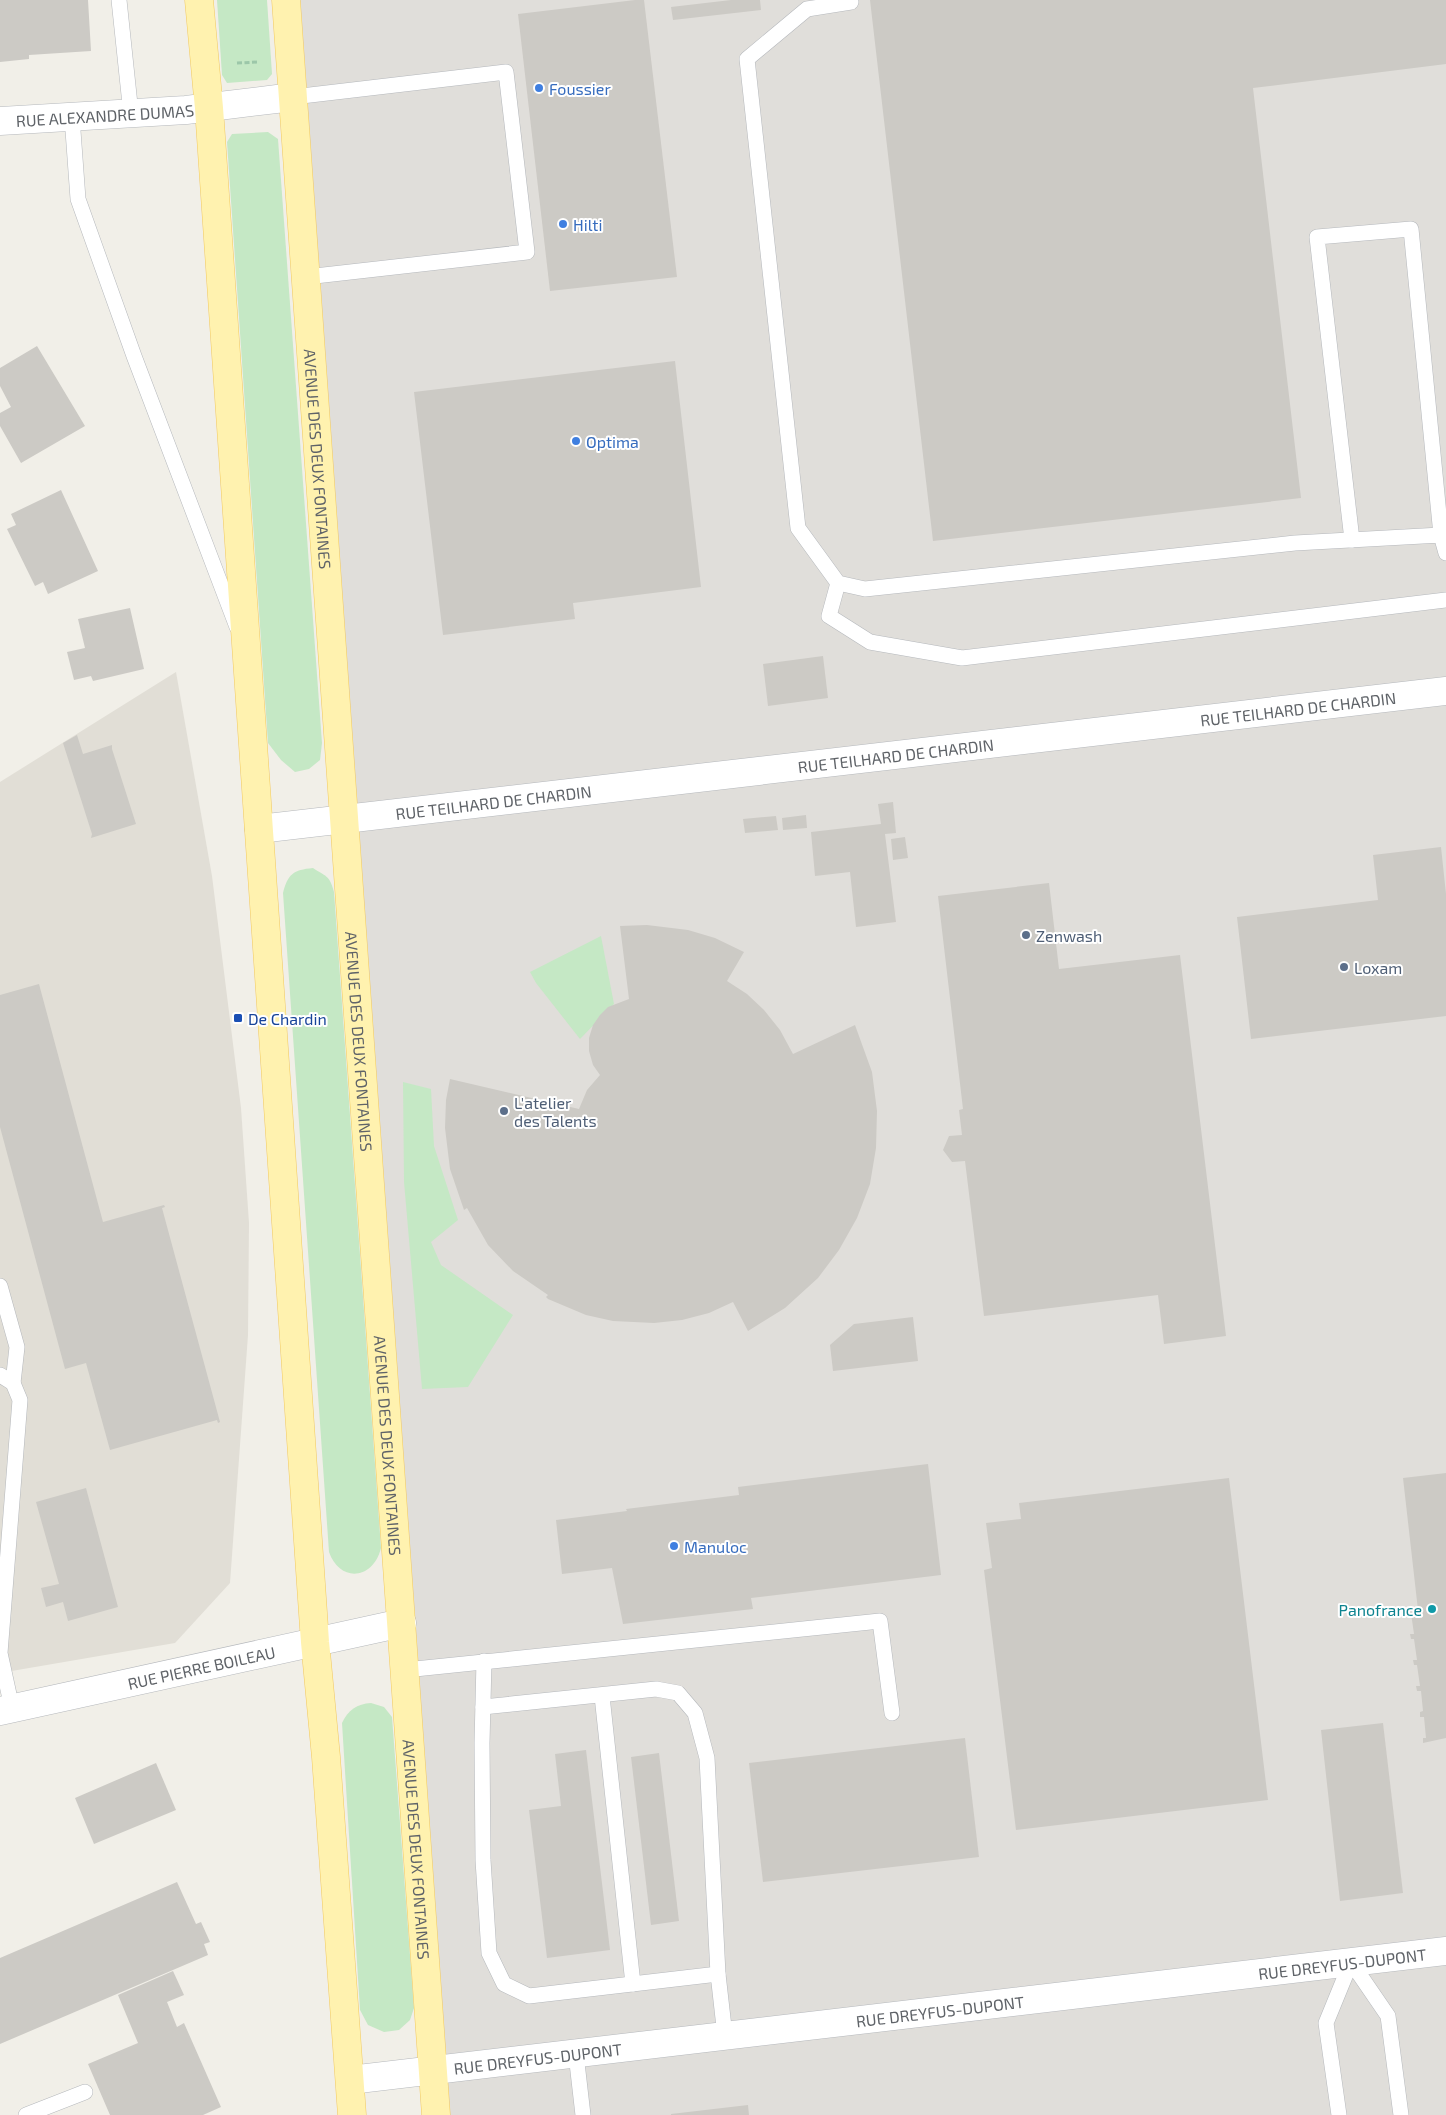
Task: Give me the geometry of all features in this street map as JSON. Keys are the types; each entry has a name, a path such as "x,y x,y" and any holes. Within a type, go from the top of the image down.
{"main road":[{"path":"199,0 315,1642 326,1757 352,2115"},
{"name":"AVENUE DES DEUX FONTAINES","path":"286,0 436,2115"}],"street":[{"path":"208,108 293,97"},
{"name":"RUE ALEXANDRE DUMAS","path":"0,121 208,108"},
{"name":"RUE TEILHARD DE CHARDIN","path":"345,820 1446,691"},
{"path":"259,829 345,820"},
{"name":"RUE PIERRE BOILEAU","path":"6,1709 402,1623"},
{"name":"RUE DREYFUS-DUPONT","path":"433,2071 1446,1951"},
{"path":"350,2080 433,2071"}],"lane":[{"path":"119,0 131,114"},
{"path":"851,2 808,9 747,59 798,528 838,583 865,589 1295,543 1441,535"},
{"path":"293,97 506,72 528,252 306,277"},
{"path":"72,117 78,199 138,365 246,650"},
{"path":"1352,540 1317,237 1411,229 1441,535 1446,553"},
{"path":"838,583 829,616 870,642 962,658 1446,600"},
{"path":"0,1286 17,1347 6,1379 20,1400 0,1653 6,1709"},
{"path":"405,1670 880,1621 892,1713"},
{"path":"484,1662 483,1860 489,1953 504,1984 529,1996 718,1974"},
{"path":"483,1707 656,1689 678,1693 694,1713 707,1758 718,1974 726,2036"},
{"path":"602,1696 633,1984"},
{"path":"1338,2115 1326,2023 1352,1962"},
{"path":"1352,1962 1388,2016 1401,2115"},
{"path":"576,2054 583,2115"},
{"path":"26,2115 85,2092"}],"path":[{"path":"204,65 290,61"}],"shaded area":[{"path":"286,0 1446,0 1446,2115 436,2115"},
{"path":"176,672 212,876 241,1108 249,1223 248,1335 230,1583 175,1643 0,1673 0,782"}],"green space":[{"path":"217,0 267,0 272,74 267,80 227,83 222,75"},
{"path":"268,132 278,139 322,743 320,760 309,769 295,772 281,760 268,743 227,142 232,134"},
{"path":"313,868 329,879 334,892 381,1548 377,1559 371,1566 364,1572 356,1574 348,1573 341,1569 334,1562 329,1552 283,893 287,881 292,874"},
{"path":"601,936 614,1004 580,1039 536,983 530,972"},
{"path":"403,1082 431,1089 434,1146 458,1220 431,1242 441,1265 513,1315 468,1387 422,1389 404,1182"},
{"path":"371,1703 384,1707 392,1717 414,2008 410,2020 399,2030 384,2032 368,2025 360,2010 342,1723 354,1708"}],"building":[{"path":"0,0 88,0 91,51 29,55 29,59 0,62"},
{"path":"644,0 677,277 550,291 518,14"},
{"path":"731,0 760,0 761,10 673,20 671,7"},
{"path":"870,0 1446,0 1446,64 1253,88 1301,498 933,541"},
{"path":"37,346 85,426 21,463 0,426 0,413 11,407 0,386 0,368"},
{"path":"675,361 701,587 573,603 575,619 443,635 414,392"},
{"path":"61,490 98,571 48,594 43,582 35,586 7,529 16,525 11,514"},
{"path":"130,608 144,669 93,681 91,676 74,680 67,652 85,648 78,619"},
{"path":"823,656 828,698 768,706 763,664"},
{"path":"77,735 83,754 112,745 136,824 91,838 92,834 63,743"},
{"path":"893,802 896,833 885,834 896,922 856,927 850,872 815,876 811,832 881,824 878,804"},
{"path":"806,815 807,828 783,830 782,818"},
{"path":"776,816 778,830 745,833 743,819"},
{"path":"905,837 908,858 893,860 891,839"},
{"name":"Loxam","path":"1441,847 1446,894 1446,1016 1251,1039 1237,917 1378,900 1373,855"},
{"path":"1049,883 1059,969 1180,955 1226,1336 1164,1344 1158,1295 984,1316 965,1161 952,1162 943,1150 949,1136 962,1135 959,1110 963,1109 938,896"},
{"path":"647,925 688,930 715,938 744,952 727,981 747,994 764,1010 780,1030 793,1054 855,1025 872,1072 877,1111 876,1148 870,1184 857,1218 839,1250 818,1278 785,1308 748,1331 733,1302 709,1313 682,1320 654,1323 613,1321 586,1315 548,1299 546,1297 548,1295 513,1271 488,1245 467,1208 464,1210 450,1169 445,1128 446,1100 450,1079 579,1109 587,1090 600,1075 593,1065 589,1051 589,1038 593,1025 608,1007 629,999 620,926"},
{"path":"39,984 103,1222 164,1205 165,1207 162,1208 220,1422 218,1423 217,1420 110,1450 86,1363 65,1369 0,1127 0,995"},
{"path":"913,1317 918,1361 833,1371 830,1345 854,1324"},
{"path":"928,1464 941,1575 751,1598 753,1609 623,1624 612,1568 562,1574 556,1520 739,1495 738,1487"},
{"name":"Panofrance","path":"1446,1473 1446,1738 1423,1743 1423,1738 1426,1738 1424,1717 1420,1717 1420,1712 1423,1711 1421,1691 1417,1691 1416,1686 1420,1686 1417,1665 1414,1665 1413,1660 1417,1660 1414,1639 1411,1639 1410,1634 1414,1634 1411,1613 1408,1613 1407,1608 1415,1607 1415,1610 1418,1610 1403,1478"},
{"path":"1229,1478 1268,1800 1016,1830 984,1570 992,1568 986,1523 1021,1519 1019,1503"},
{"path":"86,1488 118,1607 68,1621 63,1602 46,1607 41,1588 59,1584 36,1502"},
{"path":"1383,1723 1403,1893 1340,1901 1321,1730"},
{"path":"965,1738 979,1857 763,1882 749,1763"},
{"path":"586,1750 610,1950 547,1958 529,1810 561,1806 555,1754"},
{"path":"659,1753 679,1921 651,1925 631,1757"},
{"path":"156,1763 176,1810 94,1844 75,1798"},
{"path":"177,1882 196,1924 201,1922 210,1942 204,1944 208,1955 0,2044 0,1958"},
{"path":"173,1971 184,1995 167,2002 177,2027 184,2023 221,2107 203,2115 110,2115 88,2064 138,2043 118,1995"},
{"path":"748,2105 749,2115 671,2115 671,2114"}],"place":[{"name":"Foussier","path":"539,88"},
{"name":"Hilti","path":"563,224"},
{"name":"Optima","path":"576,441"},
{"name":"Zenwash","path":"1026,935"},
{"name":"Loxam","path":"1344,967"},
{"name":"De Chardin","path":"238,1018"},
{"name":"L'atelier des Talents","path":"504,1111"},
{"name":"Manuloc","path":"674,1546"},
{"name":"Panofrance","path":"1432,1609"}]}
